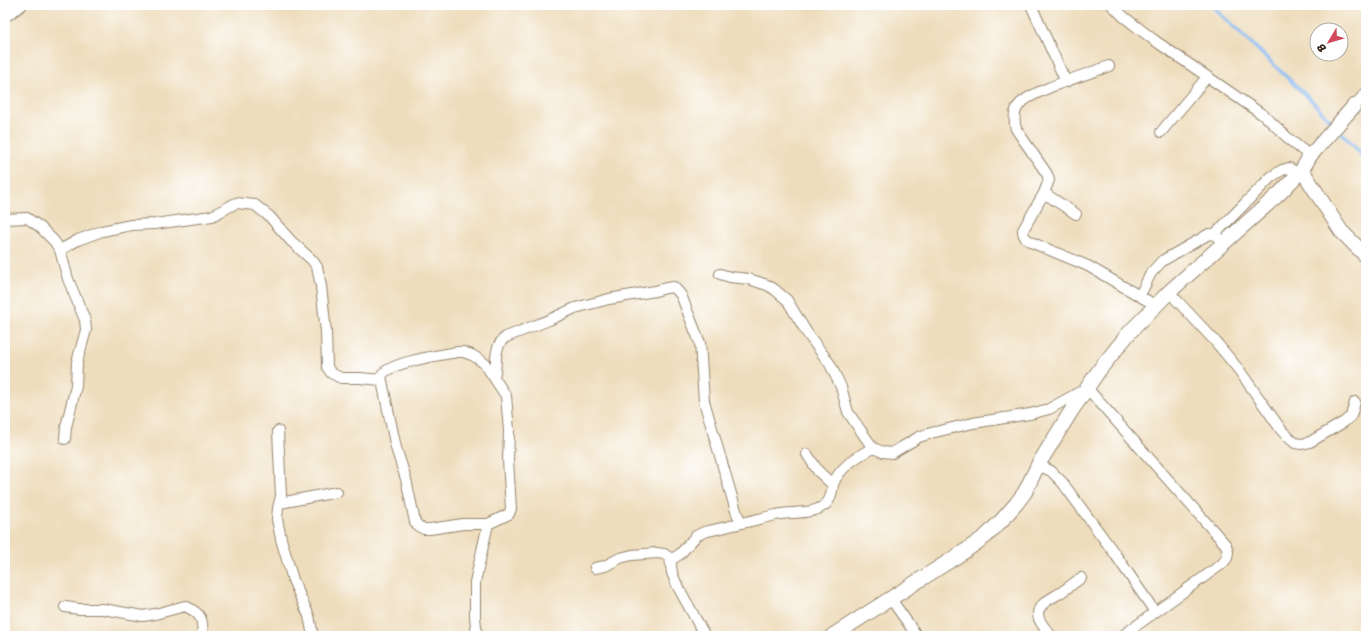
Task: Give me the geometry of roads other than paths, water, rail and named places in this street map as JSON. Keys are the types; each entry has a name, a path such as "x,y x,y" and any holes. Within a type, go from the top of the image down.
{"street":[{"path":"5,17 22,5"},
{"path":"1030,5 1066,82"},
{"path":"1112,5 1130,22 1207,77 1266,116 1290,140 1310,156"},
{"path":"1109,66 1033,95 1018,106 1014,121 1016,129 1047,174 1049,180 1044,193 1023,230 1026,238 1042,248 1088,266 1155,304"},
{"path":"1161,132 1207,77"},
{"path":"832,636 931,572 954,559 986,536 1002,520 1016,504 1030,483 1038,465 1070,413 1100,369 1129,333 1155,304 1169,292 1219,239 1280,193 1300,171 1310,156 1366,93"},
{"path":"1300,171 1341,231 1366,256"},
{"path":"1044,193 1076,214"},
{"path":"60,250 78,240 102,231 131,225 155,224 212,216 236,203 255,205 270,216 291,241 312,260 317,267 321,286 328,367 331,373 341,378 381,380"},
{"path":"5,219 27,218 34,222 54,241 60,250 68,280 85,320 86,330 77,362 76,386 66,427 65,439"},
{"path":"1140,296 1151,273 1162,261 1206,235 1209,234 1219,239"},
{"path":"720,274 730,277 749,279 766,285 774,289 787,300 807,333 830,364 841,387 848,412 873,448 883,452 892,453 919,437 931,433 973,423 1030,414 1049,409 1087,388"},
{"path":"494,377 498,347 500,341 506,337 575,308 608,299 674,287 682,295 700,343 704,401 736,511 741,523"},
{"path":"1169,292 1230,359 1282,430 1295,443 1302,444 1310,442 1344,422 1351,416 1355,402"},
{"path":"463,352 472,355 485,364 506,396 509,431 508,460 511,509 509,514 488,524 463,524 430,529 424,529 418,526 415,522 406,479 396,448 388,404 381,380 383,372 399,365 463,352"},
{"path":"1087,388 1203,518 1226,545 1228,552 1227,558 1222,564 1122,636"},
{"path":"278,431 282,496 278,508 277,519 281,540 293,580 310,616 313,636"},
{"path":"595,568 605,566 620,558 632,554 657,553 674,558 680,554 690,541 704,532 777,514 804,512 821,507 830,499 833,491 833,485 838,475 844,468 873,448"},
{"path":"807,454 818,472 833,485"},
{"path":"1038,465 1051,471 1062,482 1115,554 1155,612"},
{"path":"280,503 337,492"},
{"path":"477,636 475,617 475,582 488,524"},
{"path":"670,558 672,573 676,583 705,636"},
{"path":"1051,636 1040,620 1038,615 1039,611 1045,602 1081,578"},
{"path":"891,599 917,636"},
{"path":"64,607 79,609 103,609 143,616 185,606 200,615 203,631 202,636"}],"waterway":[{"path":"1212,5 1313,102 1334,125"},
{"path":"1338,129 1366,159"}]}
